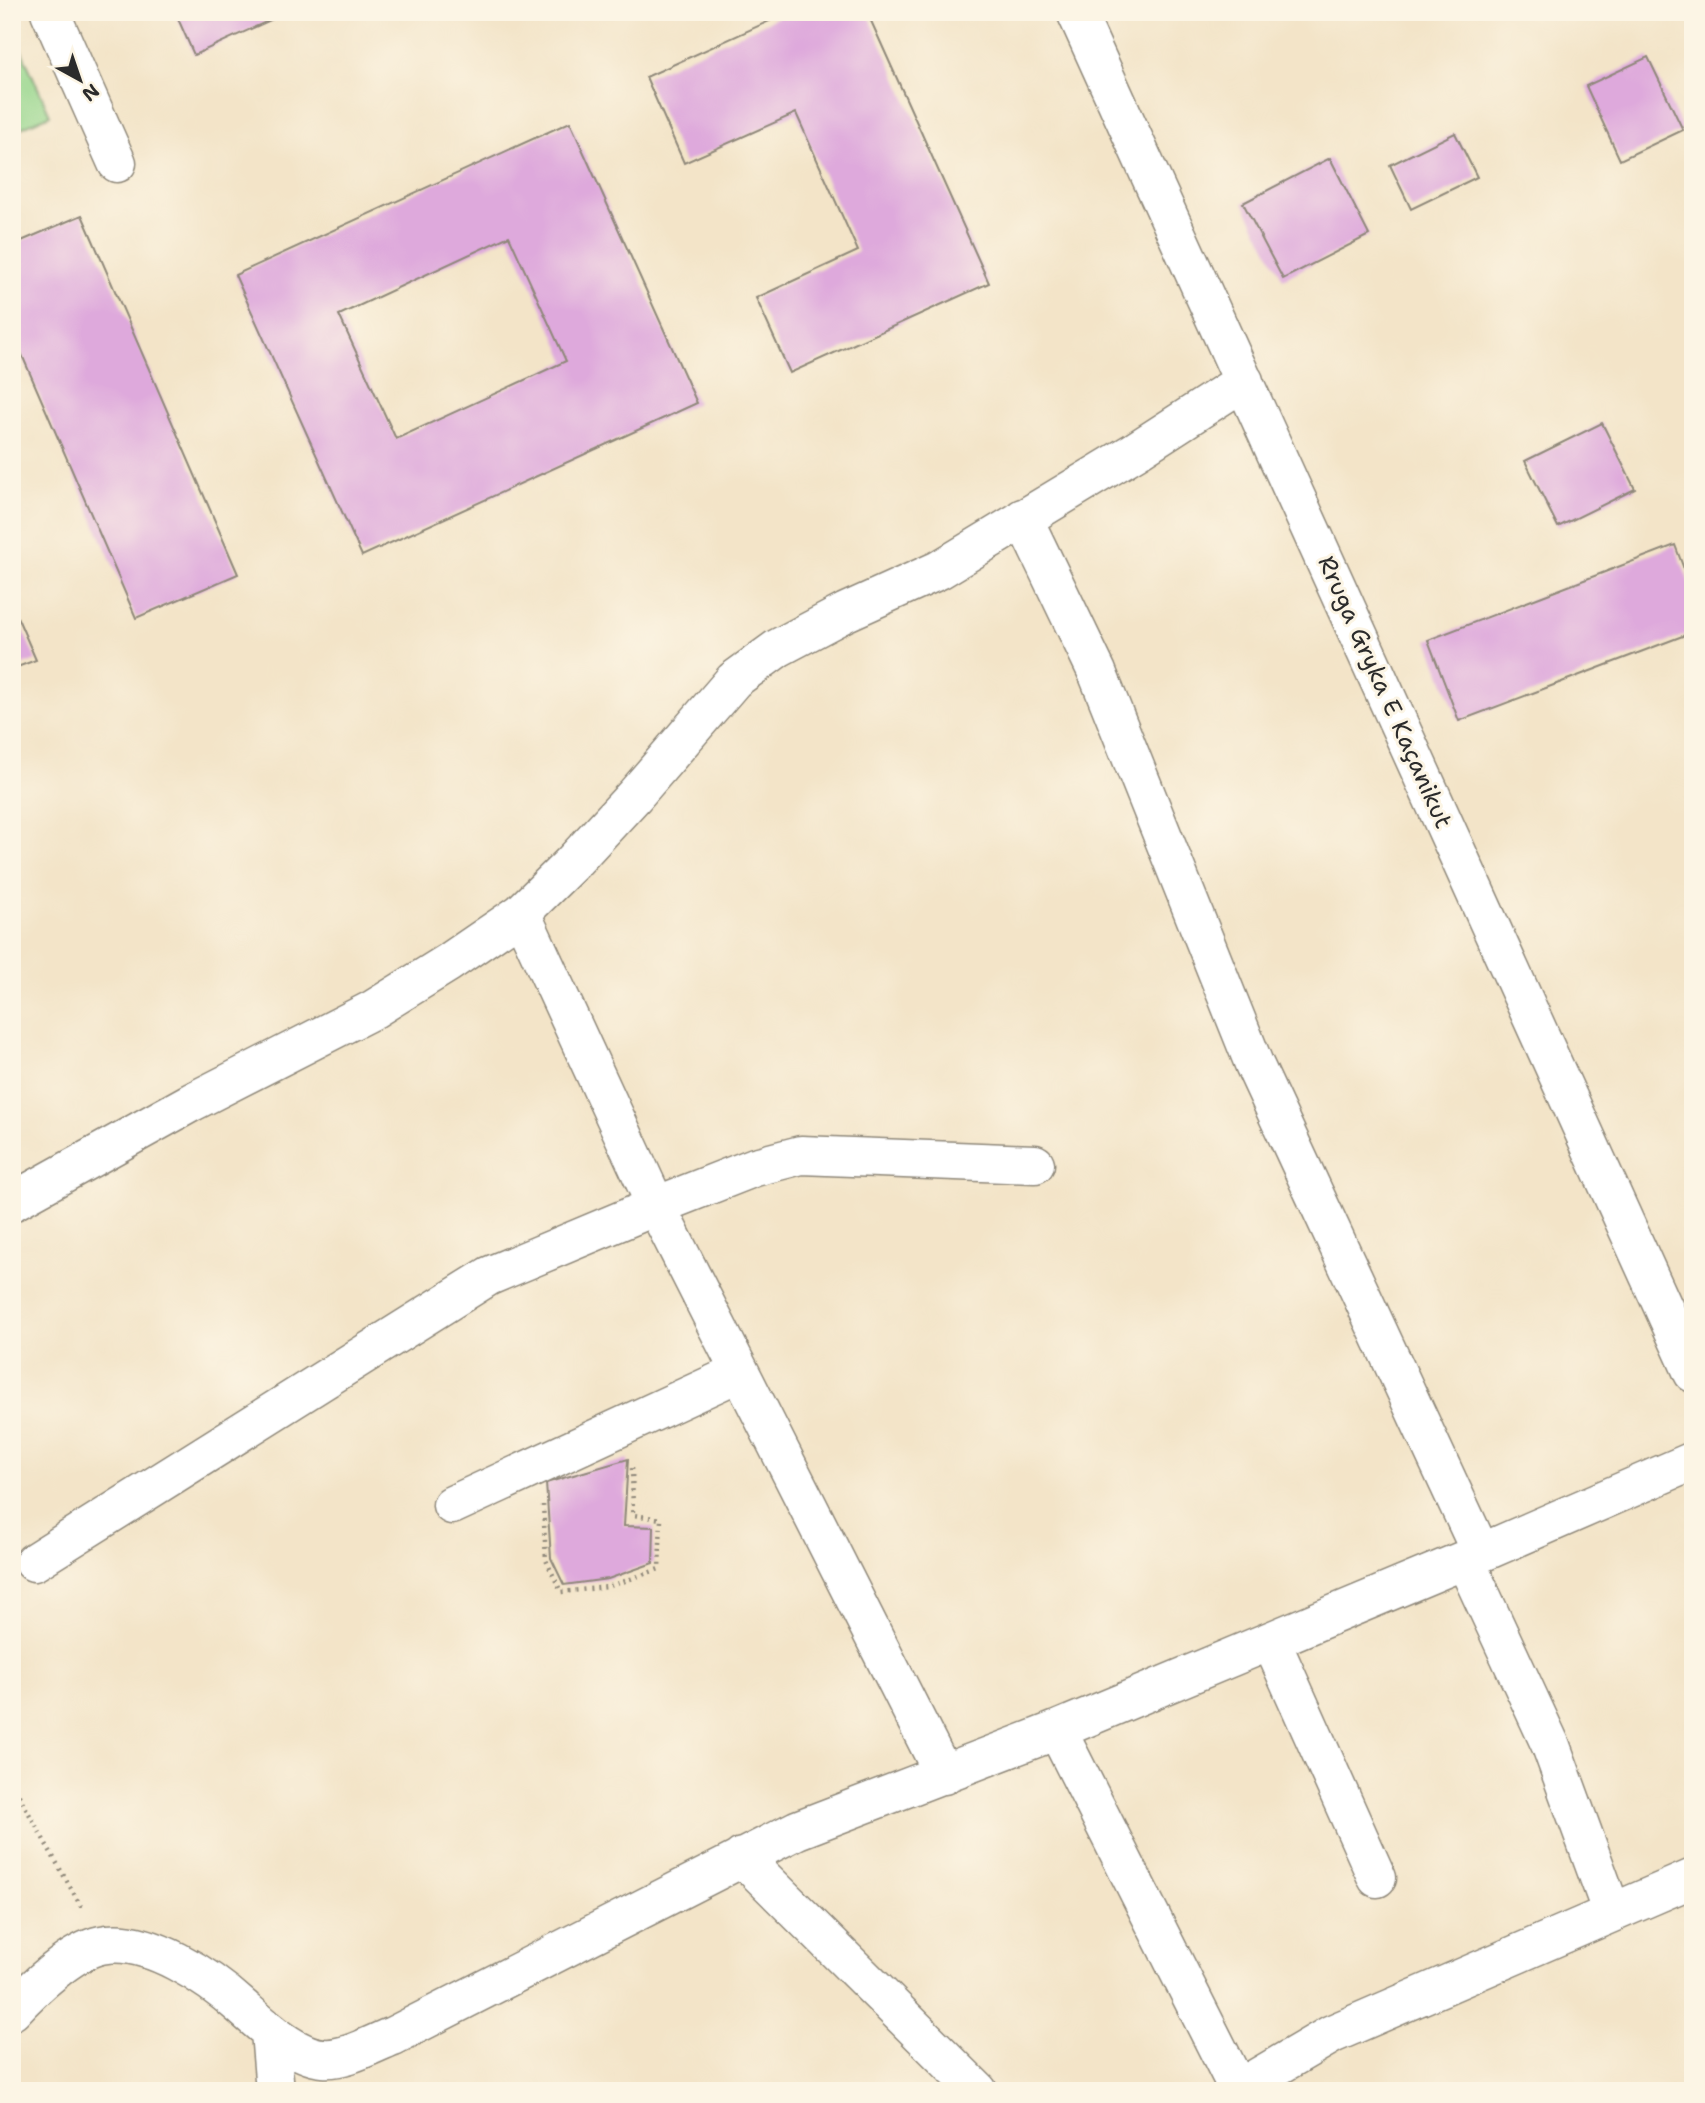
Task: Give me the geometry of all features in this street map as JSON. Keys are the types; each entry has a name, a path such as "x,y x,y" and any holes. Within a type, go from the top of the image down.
{"street":[{"path":"50,12 117,163"},
{"name":"Rruga Gryka E Kaçanikut","path":"1076,12 1693,1373"},
{"path":"12,1202 192,1102 374,1009 448,963 521,913 573,862 734,680 778,648 846,612 939,570 1134,452 1244,381"},
{"path":"1023,518 1097,672 1254,1064 1473,1556 1551,1746 1612,1913"},
{"path":"521,913 656,1206 944,1775"},
{"path":"33,1561 489,1276 656,1206 755,1167 801,1155 1035,1164"},
{"path":"452,1505 740,1372"},
{"path":"12,2011 59,1966 100,1945 125,1944 152,1951 195,1971 232,1998 270,2032 300,2050 322,2058 346,2054 393,2036 797,1830 1057,1730 1693,1461"},
{"path":"1271,1641 1377,1878"},
{"path":"1057,1730 1236,2090 1279,2079 1332,2034 1693,1878"},
{"path":"742,1857 978,2091"},
{"path":"270,2032 275,2091"}],"path":[{"path":"541,1464 546,1560 561,1592 608,1587 659,1569 661,1519 633,1515 632,1447 617,1453 614,1430"},
{"path":"12,1783 100,1945"}],"green space":[{"path":"18,43 50,115 12,132 12,46"}],"building":[{"path":"175,12 288,12 194,55"},
{"path":"789,12 867,12 989,283 790,373 756,298 858,251 796,113 684,163 646,77"},
{"path":"1648,57 1683,130 1620,160 1586,86"},
{"path":"570,122 697,403 362,556 235,275","holes":["509,236 566,361 396,439 339,315"]},
{"path":"1455,133 1477,177 1411,209 1390,165"},
{"path":"1330,158 1369,235 1283,279 1243,203"},
{"path":"82,215 238,574 136,618 12,332 12,245"},
{"path":"1602,423 1635,489 1558,527 1525,461"},
{"path":"1675,545 1693,593 1693,632 1459,721 1428,640"},
{"path":"12,605 36,660 12,669"},
{"path":"628,1459 624,1526 654,1527 653,1563 608,1579 564,1585 551,1558 546,1483"}]}
